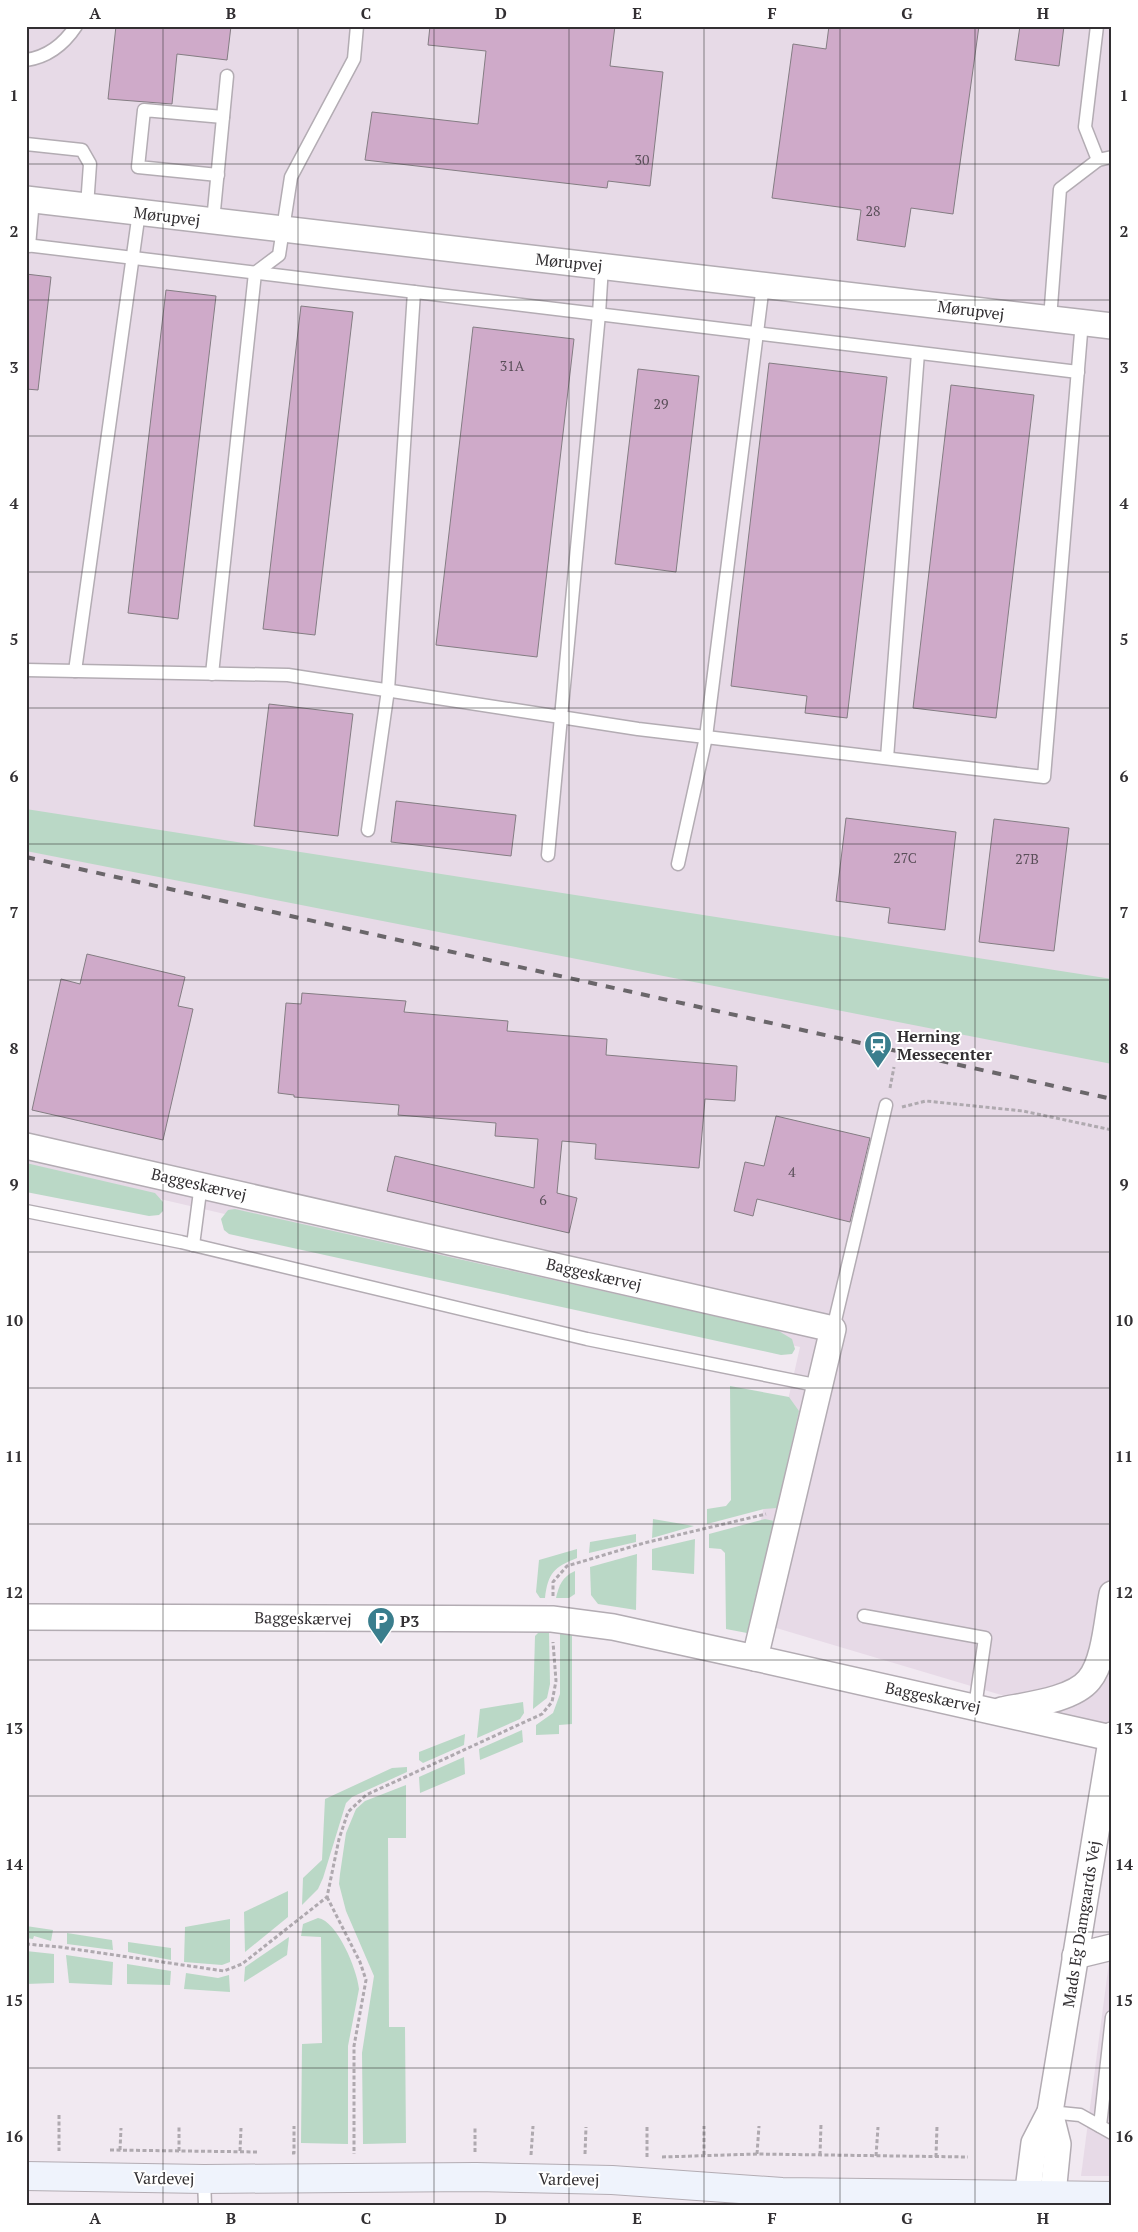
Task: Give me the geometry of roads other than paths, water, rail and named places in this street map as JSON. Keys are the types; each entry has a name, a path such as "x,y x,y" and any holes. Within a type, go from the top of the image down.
{"street":[{"name":"Mørupvej","path":"30,200 1112,326"},
{"name":"Baggeskærvej","path":"26,1146 201,1184 833,1329"},
{"path":"756,1658 833,1329"},
{"path":"986,1709 1058,1698 1089,1681 1101,1653 1112,1594"},
{"name":"Baggeskærvej","path":"26,1617 552,1619 586,1622 621,1628 1112,1736"},
{"name":"Mads Eg Damgaards Vej","path":"1040,2200 1058,2144 1050,2112 1112,1736"},
{"path":"1075,1956 1112,1947"},
{"name":"Vardevej","path":"26,2176 204,2179 486,2177 612,2180 782,2192 1040,2200 1112,2196"}],"lane":[{"path":"26,60 47,54 59,46 76,26"},
{"path":"212,674 255,273 279,255 281,229 291,177 354,59 357,26"},
{"path":"1098,26 1085,127 1098,160"},
{"path":"213,221 227,76"},
{"path":"218,175 138,167 144,110 223,117"},
{"path":"26,144 82,150 90,164 87,206"},
{"path":"1050,319 1060,189 1098,160 1112,157"},
{"path":"30,200 28,246 1078,372"},
{"path":"75,671 139,212"},
{"path":"548,855 602,266"},
{"path":"678,864 706,737 763,285"},
{"path":"368,830 388,690 414,292"},
{"path":"26,670 288,675 560,717 706,737 1044,776 1082,322"},
{"path":"887,758 918,353"},
{"path":"833,1329 886,1105"},
{"path":"193,1245 201,1184"},
{"path":"26,1212 193,1245 596,1340 820,1386"},
{"path":"864,1616 985,1638 986,1709"},
{"path":"1100,2126 1112,2017"},
{"path":"1050,2112 1080,2115 1112,2133"},
{"path":"204,2179 205,2206"}],"railway":[{"path":"26,857 1112,1099"}],"place":[{"name":"Herning Messecenter","path":"878,1069"},
{"name":"P3","path":"381,1645"}]}
